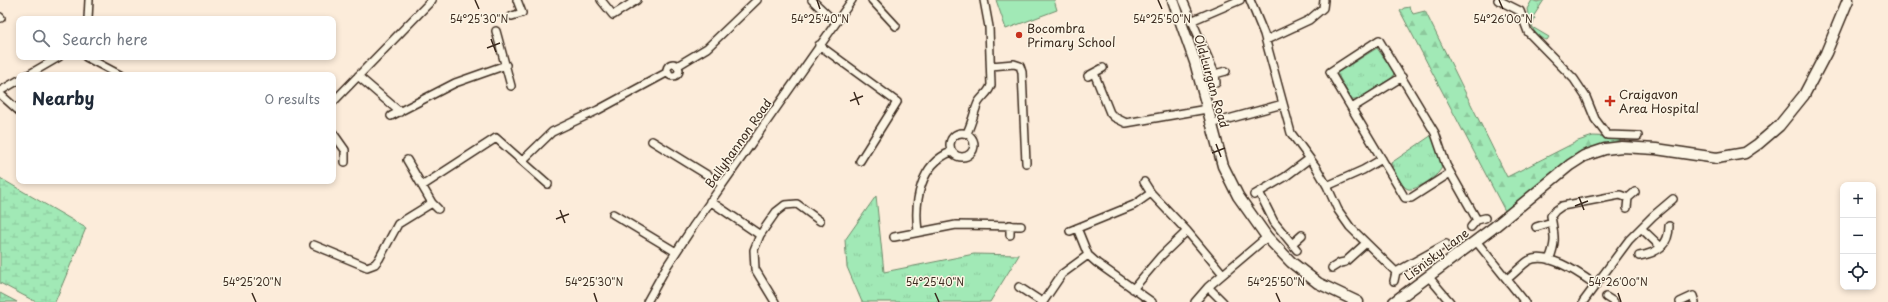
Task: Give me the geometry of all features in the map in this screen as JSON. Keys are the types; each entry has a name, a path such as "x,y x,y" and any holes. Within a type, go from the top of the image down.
{"street":[{"path":"88,16 89,0"},
{"path":"336,99 432,0"},
{"path":"512,16 522,13 517,0"},
{"path":"601,0 613,14 637,0"},
{"path":"522,161 552,132 598,110 668,72 670,65 677,66 706,48 757,0"},
{"path":"812,0 835,22"},
{"name":"Ballyhannon Road","path":"648,302 676,252 710,201 852,0"},
{"path":"872,0 896,26"},
{"path":"967,133 974,121 979,102 989,92 991,85 989,27 984,0"},
{"name":"Old Lurgan Road","path":"1173,0 1195,62 1210,124 1223,166 1238,196 1267,237 1291,262 1318,282 1358,302"},
{"path":"1183,0 1215,74 1216,83"},
{"path":"1191,21 1240,0"},
{"path":"1250,0 1266,40 1291,134 1327,186 1338,210 1350,227 1396,272"},
{"path":"1266,40 1309,20 1323,8 1324,0"},
{"path":"1498,0 1520,11 1528,32 1574,79 1586,97 1595,119 1607,135 1638,136"},
{"name":"Lisnisky Lane","path":"1394,302 1493,228 1570,165 1584,156 1605,149 1622,147 1656,149 1717,158 1745,153 1770,135 1792,111 1804,95 1837,29 1848,0"},
{"path":"496,31 511,86"},
{"path":"1450,173 1411,198 1405,198 1330,72 1379,40 1435,133 1450,173 1481,219 1470,227"},
{"path":"819,45 897,102 860,161"},
{"path":"33,72 54,60"},
{"path":"92,60 114,72"},
{"path":"991,66 1014,64 1020,66 1022,72 1026,163"},
{"path":"391,116 455,83 506,65"},
{"path":"1103,68 1091,74 1110,113 1114,118 1126,123 1207,109"},
{"path":"1215,74 1226,71"},
{"path":"358,76 400,112"},
{"path":"1352,108 1402,77"},
{"path":"0,91 16,82"},
{"path":"0,94 16,108"},
{"path":"1210,124 1283,104"},
{"path":"959,132 967,133 973,139 974,143 970,154 962,157 952,152 949,144 952,137 959,132"},
{"path":"336,137 345,150 345,162"},
{"path":"422,186 496,138 548,184"},
{"path":"652,141 722,184"},
{"path":"918,232 916,207 920,188 927,174 942,156 952,152"},
{"path":"1297,250 1274,222 1256,194 1309,159"},
{"path":"1327,186 1363,170 1382,159"},
{"path":"407,160 432,204 438,209"},
{"path":"1144,182 1151,193 1187,231 1223,274"},
{"path":"1627,208 1628,198 1635,192"},
{"path":"1070,231 1134,205 1151,193"},
{"path":"1549,260 1554,248 1556,237 1551,216 1555,211 1562,206 1620,195 1628,198"},
{"path":"1584,302 1618,253 1641,228 1673,199"},
{"path":"710,201 760,234"},
{"path":"314,245 367,267 375,264 379,259 398,224 432,204"},
{"path":"774,302 755,269 754,250 760,234 776,212 785,205 797,204 820,221"},
{"path":"613,214 676,252"},
{"path":"1536,227 1552,222"},
{"path":"894,237 956,225 1021,226"},
{"path":"1010,225 1010,235"},
{"path":"1640,256 1652,254 1661,247 1669,235 1669,226"},
{"path":"1077,228 1088,255 1152,302"},
{"path":"1641,228 1661,247"},
{"path":"1133,289 1161,256 1187,231"},
{"path":"1292,244 1302,235"},
{"path":"1195,302 1223,274 1267,237"},
{"path":"1476,241 1525,302"},
{"path":"1330,268 1345,262 1366,243"},
{"path":"1394,281 1396,272 1442,245"},
{"path":"1019,287 1042,302 1062,274 1088,255"},
{"path":"1507,279 1529,261 1537,258 1549,260 1570,268 1596,285"},
{"path":"1428,276 1450,302"},
{"path":"1208,288 1223,302"},
{"path":"1680,302 1694,299 1690,289"},
{"path":"1606,297 1614,302"}],"green space":[{"path":"996,0 1054,0 1057,10 1006,29"},
{"path":"1532,0 1537,2 1544,0 1533,17 1535,18 1532,27 1527,9"},
{"path":"1410,7 1413,14 1425,11 1507,177 1578,141 1593,136 1618,137 1620,139 1620,144 1609,145 1508,211 1505,211 1400,11 1404,8"},
{"path":"1532,27 1549,37 1547,40 1538,36"},
{"path":"1377,48 1394,72 1393,77 1357,100 1352,100 1337,73"},
{"path":"1432,135 1442,166 1441,170 1428,182 1417,188 1405,188 1391,163"},
{"path":"0,178 86,228 55,302 36,302 0,283"},
{"path":"876,196 884,272 974,254 1019,255 990,302 862,302 847,267 845,240"},
{"path":"0,293 17,302 0,302"}],"place":[{"name":"Bocombra Primary School","path":"1019,35"},
{"name":"Craigavon Area Hospital","path":"1610,101"}]}
